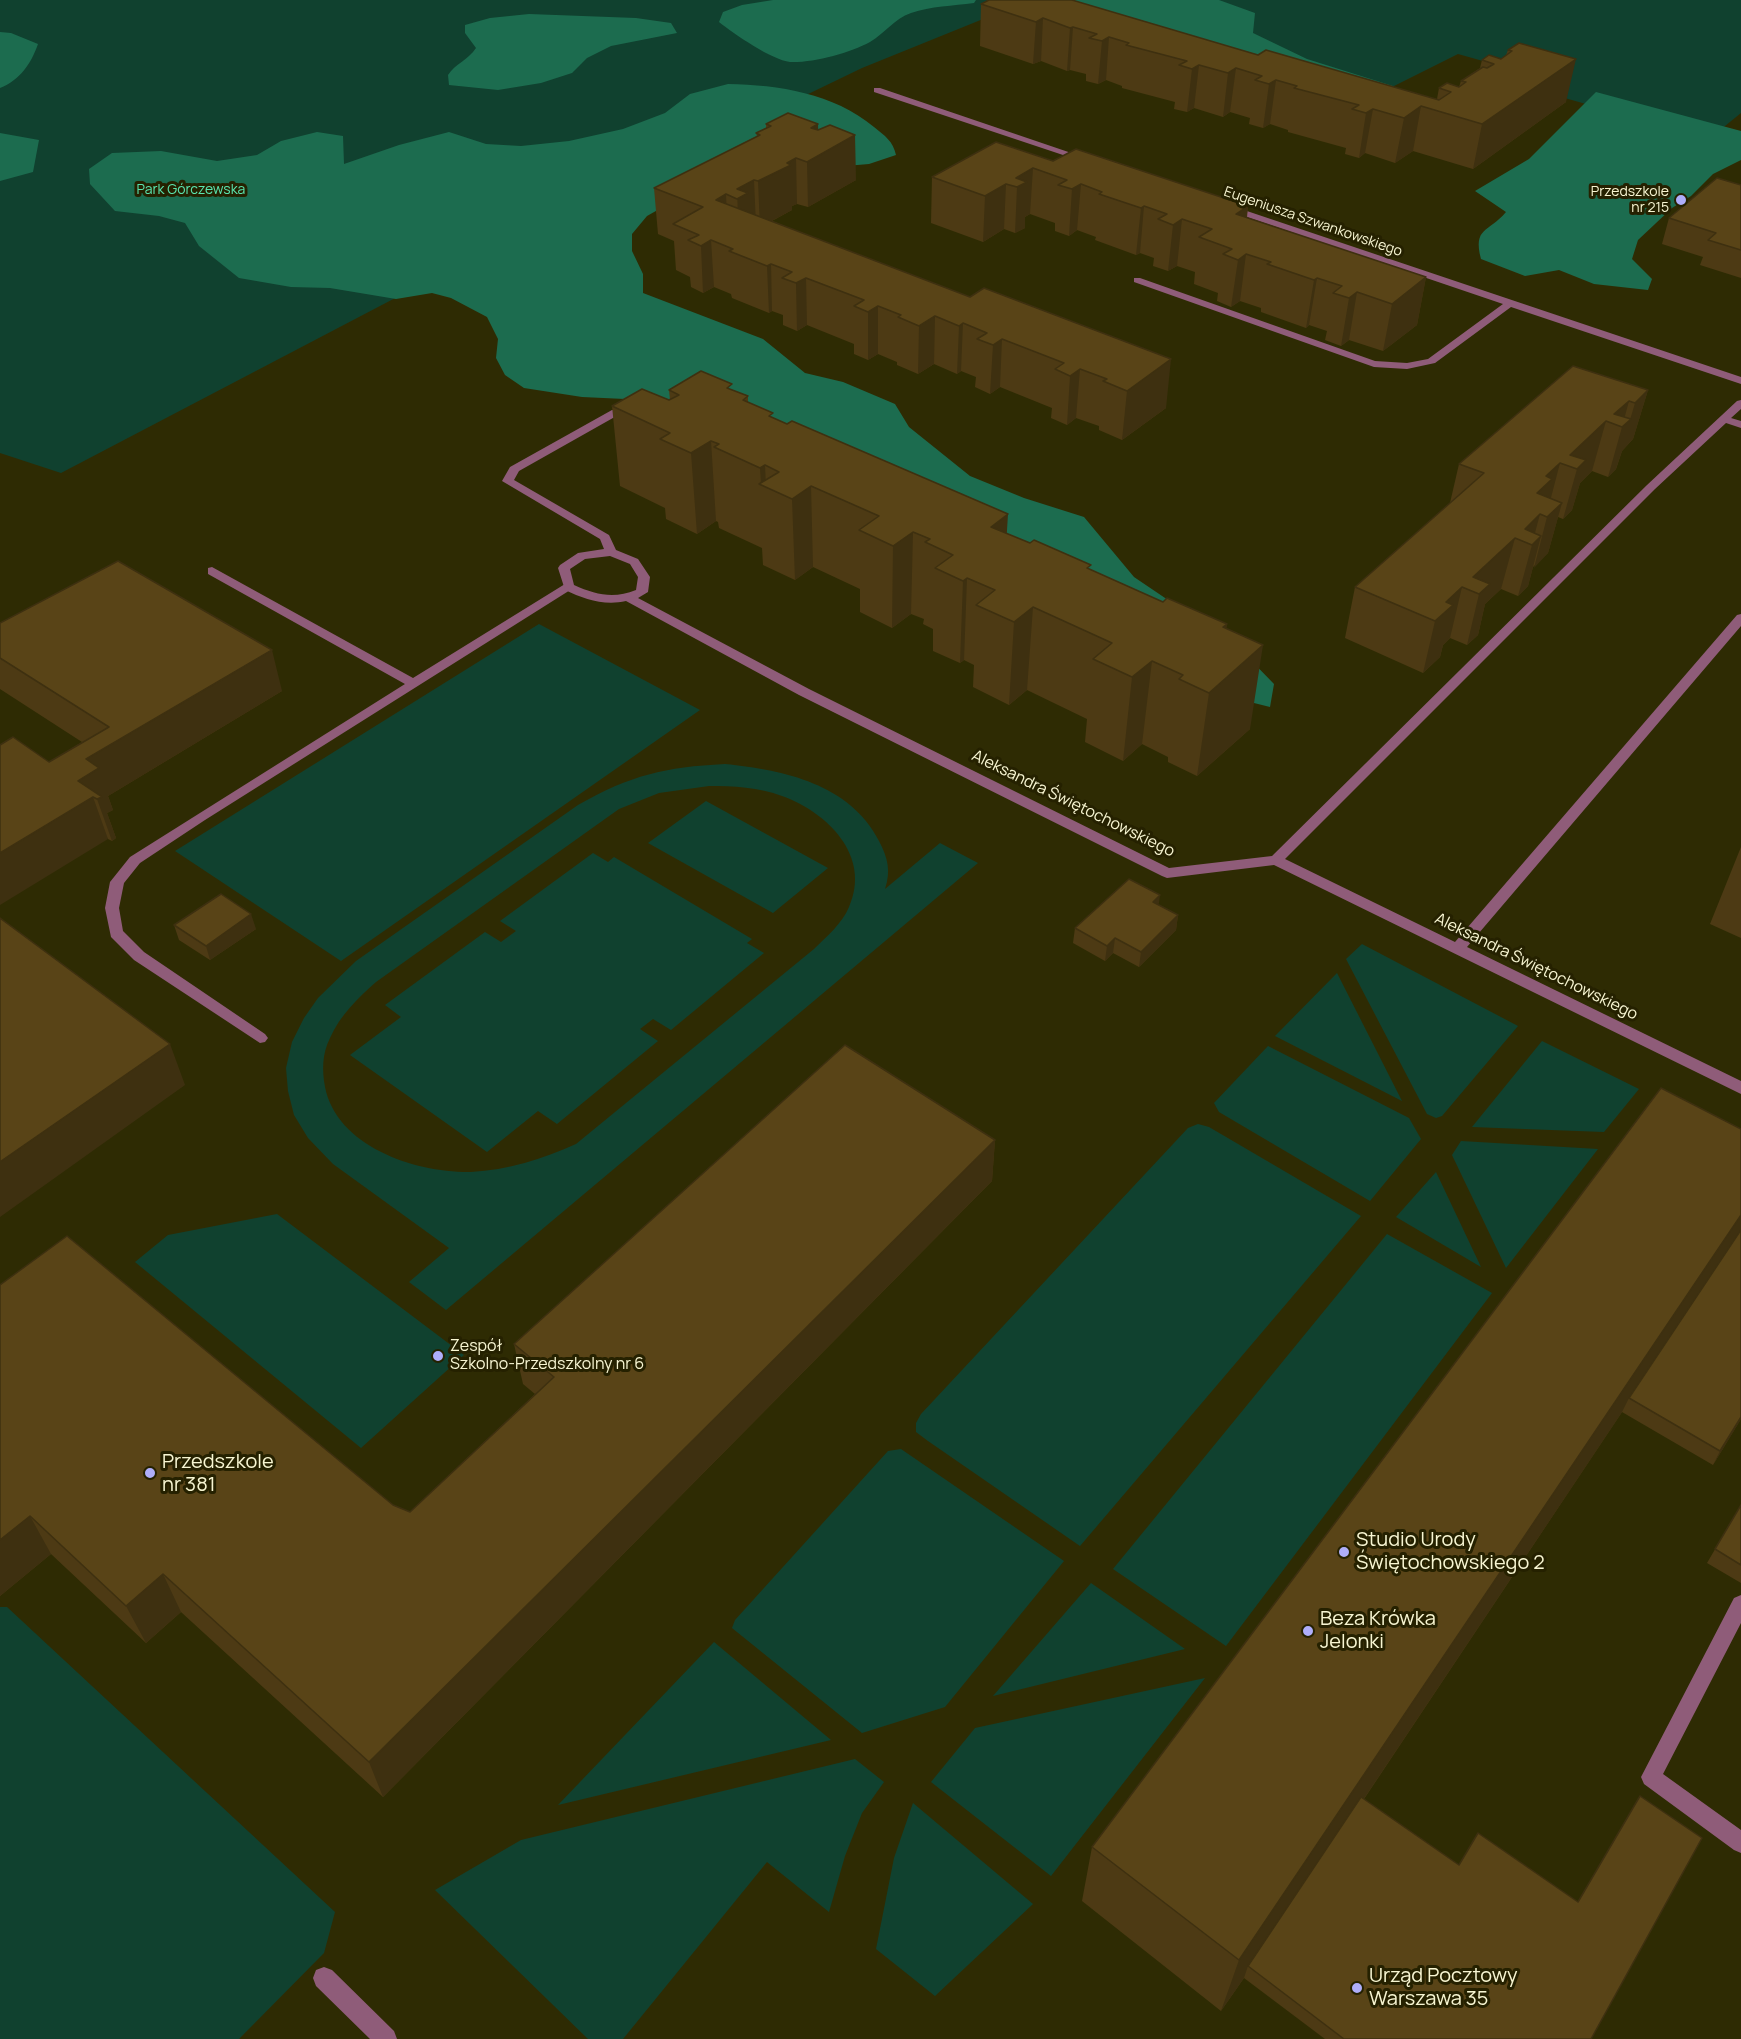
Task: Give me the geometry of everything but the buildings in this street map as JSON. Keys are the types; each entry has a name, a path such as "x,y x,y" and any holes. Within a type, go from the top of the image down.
{"street":[{"path":"877,90 1098,164"},
{"name":"Eugeniusza Szwankowskiego","path":"1216,204 1741,381"},
{"path":"1137,280 1374,364 1407,366 1431,361 1510,303"},
{"path":"1276,860 1651,487 1741,403"},
{"path":"611,552 604,537 508,481 514,470 524,463 616,412"},
{"path":"1724,419 1741,425"},
{"path":"611,552 634,562 644,577 642,592 625,599 592,598 569,588 564,568 582,556 611,552"},
{"path":"212,571 414,684"},
{"path":"260,1038 139,956 116,933 112,908 117,882 135,860 144,854 569,588"},
{"name":"Aleksandra Świętochowskiego","path":"625,599 804,692 1167,873 1276,860 1741,1088"},
{"path":"1458,948 1741,618"},
{"path":"1741,1604 1651,1777 1741,1843"},
{"path":"324,1978 386,2039"}],"green space":[{"name":"Park Górczewska","path":"0,0 1030,0 862,68 506,240 61,473 0,453"},
{"path":"773,0 976,0 974,3 911,13 862,46 820,59 790,62 764,52 719,22 723,12 742,5"},
{"path":"1030,0 1219,0 1255,13 1253,33 1307,59 1393,86 1405,95 1374,112 1266,83"},
{"path":"1044,0 1741,0 1741,113 1709,139 1498,79 1515,70 1458,54 1374,96"},
{"path":"529,14 636,18 671,23 677,33 611,46 587,58 572,73 541,83 498,90 449,85 448,75 476,48 465,33 465,25 490,18"},
{"path":"0,32 11,33 38,44 24,71 13,81 0,88"},
{"path":"728,84 786,89 841,106 858,115 885,136 891,142 896,155 869,164 716,177 647,216 632,234 632,251 643,274 643,293 763,339 805,373 843,382 895,404 909,427 970,476 1024,498 1084,517 1134,577 1239,648 1274,684 1270,707 1206,691 650,407 625,399 582,397 524,388 505,375 496,358 498,339 487,317 451,298 432,293 396,299 330,288 291,287 239,278 199,246 185,223 159,216 115,211 90,184 89,169 112,153 161,151 217,161 257,155 281,141 317,132 343,136 344,164 399,145 449,132 486,144 521,146 569,141 623,129 665,113 690,94"},
{"path":"1596,92 1741,131 1741,160 1713,174 1691,196 1672,208 1638,240 1632,259 1652,279 1648,290 1594,284 1559,270 1525,276 1481,259 1479,241 1481,236 1506,212 1475,191 1529,159"},
{"path":"0,133 39,140 33,172 0,181"},
{"path":"539,624 700,710 341,961 175,851"},
{"path":"725,764 770,771 813,783 833,793 851,806 866,822 885,853 888,876 885,889 940,843 978,863 446,1310 409,1282 449,1248 333,1164 308,1138 294,1115 288,1091 286,1068 292,1042 304,1018 318,998 356,961 578,805 615,786 649,774 684,767","holes":["709,786 755,789 782,796 815,813 841,838 850,854 855,870 855,888 849,907 842,919 814,949 576,1144 550,1154 498,1169 471,1172 427,1168 382,1152 362,1141 345,1126 332,1108 325,1087 324,1056 327,1044 339,1022 369,988 619,809 659,793"]},
{"path":"706,801 828,868 773,913 648,843"},
{"path":"593,853 608,862 614,857 752,939 747,943 764,953 671,1030 653,1019 640,1029 658,1041 557,1124 538,1111 487,1152 350,1055 401,1017 385,1005 485,932 501,942 516,931 500,921"},
{"path":"1362,944 1518,1026 1442,1116 1436,1118 1427,1114 1346,959"},
{"path":"1337,973 1402,1101 1275,1036"},
{"path":"1542,1041 1639,1089 1604,1132 1472,1127"},
{"path":"1268,1046 1409,1118 1421,1139 1370,1201 1219,1112 1214,1103"},
{"path":"1198,1124 1209,1127 1361,1216 1080,1546 916,1432 916,1423 921,1414 1188,1128"},
{"path":"1461,1141 1598,1149 1506,1268 1452,1155"},
{"path":"1436,1172 1481,1267 1396,1217"},
{"path":"277,1214 464,1355 361,1448 135,1262 168,1235"},
{"path":"1387,1234 1492,1293 1226,1646 1113,1569"},
{"path":"901,1449 1064,1561 945,1707 862,1733 732,1628 735,1620 888,1451"},
{"path":"1091,1583 1185,1649 993,1696"},
{"path":"0,1607 7,1607 335,1912 324,1953 239,2039 0,2039"},
{"path":"714,1642 831,1740 558,1805"},
{"path":"1205,1678 1051,1876 931,1782 975,1728"},
{"path":"855,1759 884,1782 862,1813 845,1856 829,1912 767,1862 623,2039 588,2039 435,1890 521,1840"},
{"path":"913,1803 1033,1904 935,1996 876,1949 894,1858"}],"place":[{"name":"Przedszkole nr 215","path":"1681,200"},
{"name":"Zespół Szkolno-Przedszkolny nr 6","path":"438,1356"},
{"name":"Przedszkole nr 381","path":"150,1473"},
{"name":"Studio Urody Świętochowskiego 2","path":"1344,1552"},
{"name":"Beza Krówka Jelonki","path":"1308,1631"},
{"name":"Urząd Pocztowy Warszawa 35","path":"1357,1988"}]}
